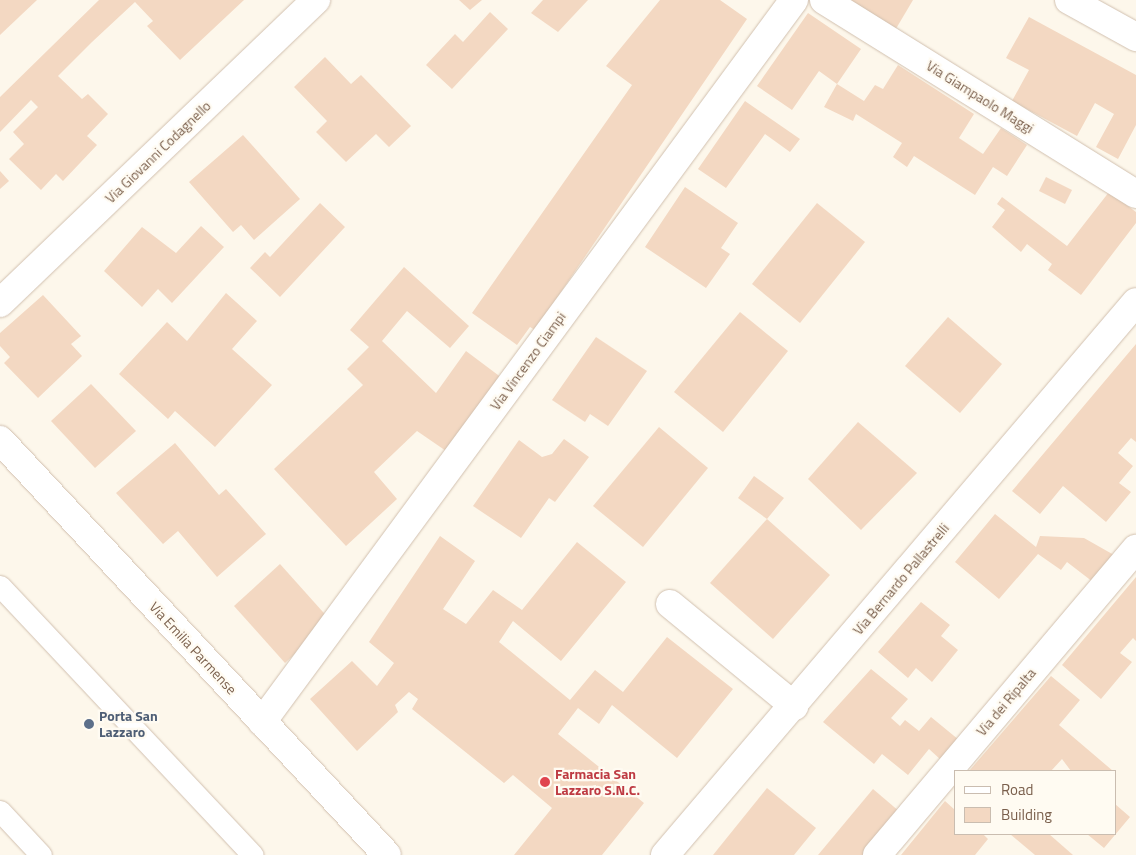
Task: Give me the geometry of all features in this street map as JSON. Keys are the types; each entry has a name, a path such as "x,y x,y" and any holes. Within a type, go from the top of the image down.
{"street":[{"name":"Via Giovanni Codagnello","path":"0,303 316,0"},
{"name":"Via Vincenzo Ciampi","path":"262,722 794,0"},
{"name":"Via Giampaolo Maggi","path":"824,0 1136,194"},
{"path":"1068,0 1136,37"},
{"name":"Via Bernardo Pallastrelli","path":"666,855 1136,302"},
{"name":"Via Emilia Parmense","path":"0,440 387,855"},
{"name":"Via dei Ripalta","path":"876,855 1136,549"},
{"path":"670,604 794,706"}],"lane":[{"path":"0,586 253,855"},
{"path":"0,811 41,855"}],"building":[{"path":"0,0 37,0 0,35"},
{"path":"99,0 244,0 180,60 147,26 153,21 135,2 92,42 58,76 82,99 88,94 108,114 87,136 97,145 63,181 56,174 41,190 9,159 24,144 13,132 38,107 31,100 0,132 0,97"},
{"path":"459,0 482,0 470,10"},
{"path":"543,0 588,0 558,32 531,13"},
{"path":"660,0 720,0 747,19 535,330 530,327 517,345 472,313 632,85 606,66"},
{"path":"841,0 913,0 894,32"},
{"path":"490,12 508,29 452,89 426,65 455,34 463,42"},
{"path":"808,13 861,49 837,84 819,71 792,110 757,86"},
{"path":"1029,17 1136,75 1136,125 1118,159 1096,147 1114,114 1095,103 1077,136 1012,101 1029,70 1006,58"},
{"path":"325,57 351,84 361,75 411,126 389,147 376,134 346,162 316,132 327,121 294,87"},
{"path":"898,65 974,114 959,138 983,154 1001,128 1027,145 1007,176 993,167 975,195 914,156 907,167 893,157 902,143 856,114 853,121 824,107 837,84 864,101 875,85 883,89"},
{"path":"745,101 800,139 790,152 765,134 726,188 698,169"},
{"path":"243,135 300,199 254,240 241,225 233,232 189,182"},
{"path":"0,171 9,181 0,189"},
{"path":"1046,177 1072,190 1065,204 1039,191"},
{"path":"685,187 738,223 721,248 730,254 706,288 645,247"},
{"path":"1109,192 1136,212 1136,223 1081,295 1048,270 1052,264 1027,244 1021,252 992,227 1005,210 997,204 1002,197 1067,246"},
{"path":"320,203 345,227 280,297 250,268 265,252 270,257"},
{"path":"817,203 865,242 800,323 752,284"},
{"path":"201,226 224,247 172,303 158,289 142,307 104,271 142,227 176,253"},
{"path":"404,267 469,326 450,348 407,311 382,341 436,393 466,351 502,378 449,453 417,431 374,472 397,499 346,546 274,469 363,385 347,369 369,347 350,330"},
{"path":"226,293 257,321 232,349 272,385 215,447 175,411 168,419 119,374 167,322 187,341"},
{"path":"43,295 81,336 71,344 82,356 38,398 4,363 10,357 0,346 0,333"},
{"path":"740,312 788,351 723,432 674,392"},
{"path":"948,317 1002,364 960,413 905,366"},
{"path":"596,337 647,371 608,426 590,414 585,422 552,400"},
{"path":"1136,344 1136,442 1131,438 1118,453 1133,466 1119,483 1131,492 1106,522 1063,486 1040,514 1012,491"},
{"path":"91,384 136,431 95,468 51,421"},
{"path":"858,422 917,473 861,530 808,479"},
{"path":"659,427 708,468 643,547 593,506"},
{"path":"564,439 589,457 555,502 549,498 521,538 473,506 519,440 542,457 552,454"},
{"path":"175,443 219,495 226,489 266,534 217,577 178,531 163,544 116,493"},
{"path":"754,476 784,498 767,519 738,498"},
{"path":"995,514 1036,547 1040,536 1084,538 1114,555 1093,582 1067,562 1061,570 1038,554 999,599 955,562"},
{"path":"767,519 830,575 773,639 710,583"},
{"path":"440,536 475,561 443,609 466,624 493,590 522,610 577,542 626,582 561,661 513,621 499,642 570,700 595,670 623,692 667,637 733,689 677,758 612,705 599,724 578,708 558,734 644,803 602,855 514,855 552,808 513,775 504,783 412,709 418,699 409,692 395,705 398,712 357,751 310,699 352,661 377,686 394,663 369,642"},
{"path":"280,564 331,621 285,663 234,606"},
{"path":"1136,577 1136,641 1133,638 1120,653 1132,662 1101,699 1062,665"},
{"path":"921,602 950,625 941,636 958,650 932,682 916,668 908,678 878,652"},
{"path":"871,669 908,699 891,718 900,726 905,720 919,731 931,717 959,740 941,760 929,749 908,775 882,754 874,764 823,722"},
{"path":"1051,676 1080,700 1059,725 1112,770 1070,770 1062,759 1052,770 970,770"},
{"path":"767,788 816,828 794,855 713,855"},
{"path":"873,789 900,812 863,855 818,855"},
{"path":"945,801 954,809 954,835 984,835 988,839 975,855 901,855"},
{"path":"1116,805 1130,817 1116,834"},
{"path":"1011,835 1050,835 1073,855 1035,855"},
{"path":"1088,835 1115,835 1104,848"}],"place":[{"name":"Porta San Lazzaro","path":"89,724"},
{"name":"Farmacia San Lazzaro S.N.C.","path":"545,782"}]}
